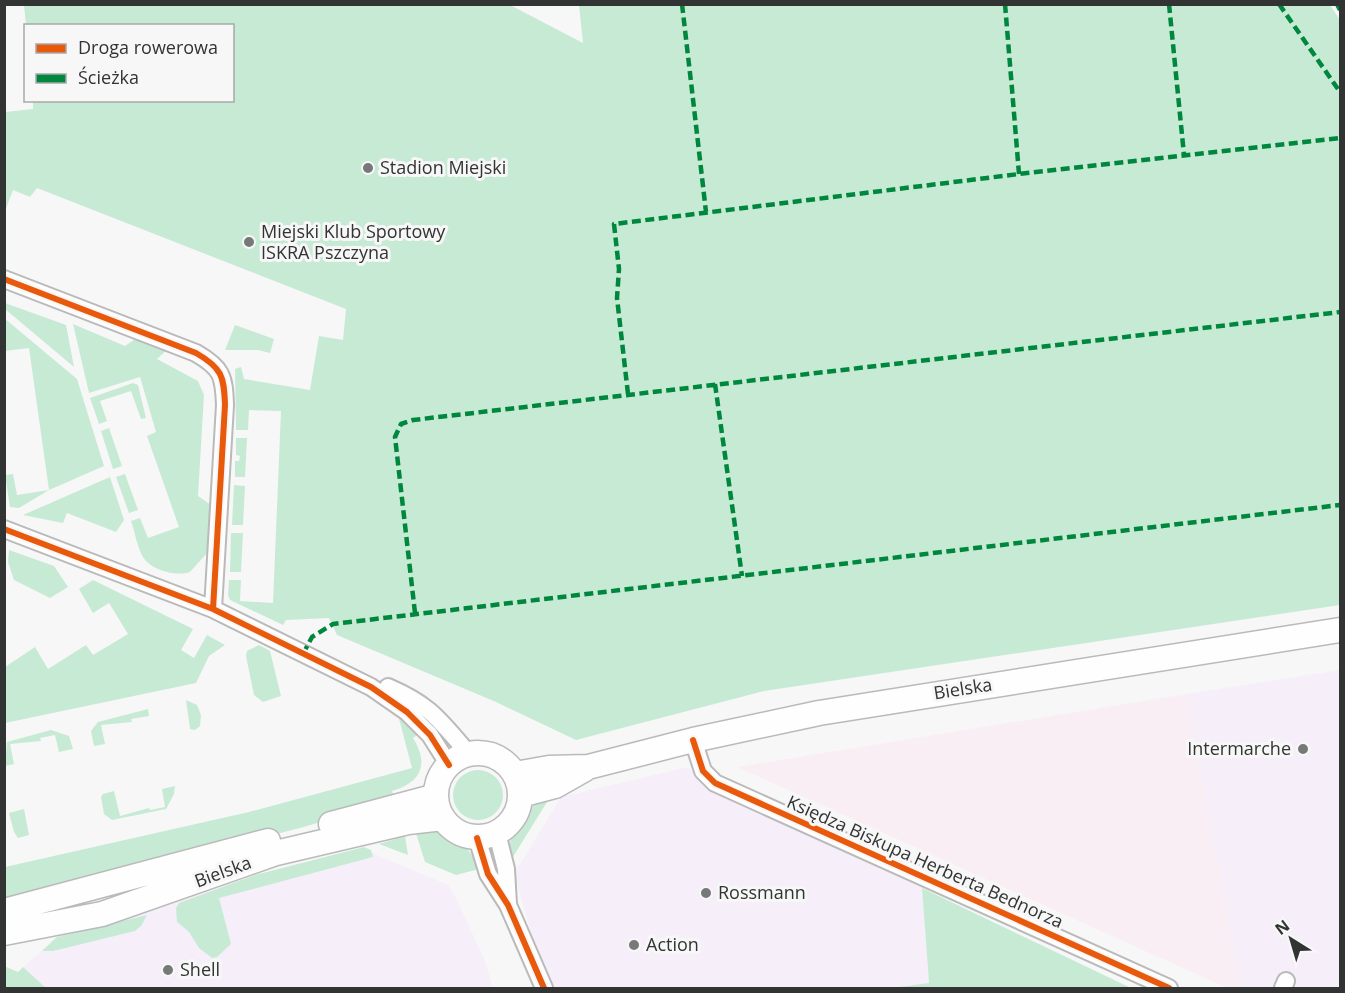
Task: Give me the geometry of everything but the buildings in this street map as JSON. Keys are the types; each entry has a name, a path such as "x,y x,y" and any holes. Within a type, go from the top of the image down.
{"main road":[{"name":"Bielska","path":"518,784 555,786 588,767 693,740 819,713 1341,630"},
{"path":"482,753 507,764 518,784 515,817 487,836 464,835 439,807 442,774 455,755 482,753"},
{"name":"Bielska","path":"4,911 439,807"},
{"name":"Bielska","path":"4,933 102,914 276,853 408,822 439,807"}],"street":[{"path":"4,279 196,353 218,368 224,381 225,405 213,609"},
{"path":"4,529 213,609 387,697 455,755"},
{"path":"388,687 418,700 443,723 455,755"},
{"name":"Księdza Biskupa Herberta Bednorza","path":"693,740 703,771 715,783 1169,988"},
{"path":"487,836 488,874 508,905 544,988"}],"shaded area":[{"path":"1340,670 1340,988 1241,988 1186,694"},
{"path":"1186,694 1241,988 1227,988 737,767"},
{"path":"688,767 702,783 723,795 922,888 929,983 891,988 555,988 533,939 514,874 561,797"},
{"path":"363,849 448,885 485,961 493,988 32,988 23,967 57,937 255,876"}],"green space":[{"path":"24,5 510,5 583,43 579,5 1330,5 1340,20 1340,605 764,691 576,740 496,702 337,635 329,618 286,620 283,625 230,600 228,595 229,580 241,580 240,601 273,603 281,411 249,410 248,430 236,430 235,369 241,367 244,379 310,390 319,336 343,340 346,309 37,188 30,197 13,190 5,211 5,112 33,109 33,102 234,102 234,24 26,24"},
{"path":"5,303 66,325 74,367 5,309"},
{"path":"4,318 77,379 104,466 49,490 29,348 5,351"},
{"path":"73,324 125,346 138,337 168,349 157,359 198,381 204,395 198,496 214,507 208,552 190,572 178,574 164,571 146,562 139,549 131,521 140,518 148,538 179,527 147,436 156,432 140,377 89,393"},
{"path":"235,325 274,339 270,353 258,350 225,350"},
{"path":"133,383 138,385 146,418 141,419 131,391 100,401 107,421 99,424 90,398"},
{"path":"109,428 122,466 113,469 101,431"},
{"path":"236,438 247,438 245,477 235,477 235,461 239,461 240,456 236,455"},
{"path":"13,474 17,495 49,490 19,508 10,507 5,475"},
{"path":"125,474 138,510 129,513 116,477"},
{"path":"110,477 124,520 116,532 67,513 63,523 23,515"},
{"path":"234,485 245,486 243,525 232,525"},
{"path":"231,533 243,533 241,572 230,572"},
{"path":"9,550 54,566 68,587 50,598 14,580 8,562"},
{"path":"93,580 193,629 181,650 194,658 207,635 225,645 209,656 196,683 5,723 5,667 35,647 48,669 86,645 93,655 128,634 109,603 93,613 79,589"},
{"path":"259,645 270,651 281,696 263,702 254,695 246,656 247,651"},
{"path":"186,700 197,705 201,715 200,726 195,730 190,729"},
{"path":"148,709 149,716 131,719 132,722 101,725 105,744 94,746 91,731 98,722"},
{"path":"397,711 419,734 413,738 421,756 421,764 420,771 410,783 392,791 395,800 300,828 5,903 5,867 249,812 412,768"},
{"path":"51,730 69,736 73,749 59,752 55,735 40,738 41,741 10,744 14,764 5,766 7,742"},
{"path":"473,770 483,770 496,777 503,790 503,800 496,813 483,820 473,820 464,816 457,809 453,800 453,790 457,781 464,774"},
{"path":"175,786 174,794 166,809 112,820 104,814 101,797 103,794 114,791 120,816 149,808 150,810 165,807 162,789"},
{"path":"552,794 511,860 511,839 514,830 534,805"},
{"path":"24,809 29,835 18,838 9,813"},
{"path":"414,827 444,834 461,843 479,869 456,875 425,862"},
{"path":"405,836 408,855 379,844"},
{"path":"364,847 371,850 373,857 219,898 231,944 217,957 212,958 199,948 189,932 177,922 176,908 179,903 255,875"},
{"path":"922,888 1131,988 891,988 929,983"},
{"path":"147,915 135,931 53,951 42,951 57,937"},
{"path":"4,966 18,972 23,967 46,988 5,988"}],"marked path":[{"path":"682,4 706,212"},
{"path":"1005,4 1019,174"},
{"path":"1169,4 1184,155"},
{"path":"1279,4 1340,92"},
{"path":"1337,4 1340,10"},
{"path":"628,394 617,298 619,269 614,224 1019,174 1340,138"},
{"path":"415,613 395,437 401,424 413,420 1340,312"},
{"path":"715,384 742,576"},
{"path":"303,654 312,637 333,624 1340,505"}],"cycle path":[{"path":"4,279 196,353 211,363 220,374 224,387 225,405 213,609"},
{"path":"4,529 213,609 371,687 407,712 430,735 449,765"},
{"path":"693,740 703,771 715,783 1169,988"},
{"path":"477,838 488,874 508,905 544,988"}],"place":[{"name":"Stadion Miejski","path":"368,168"},
{"name":"Miejski Klub Sportowy ISKRA Pszczyna","path":"249,242"},
{"name":"Intermarche","path":"1303,749"},
{"name":"Rossmann","path":"706,893"},
{"name":"Action","path":"634,945"},
{"name":"Shell","path":"168,970"}]}
